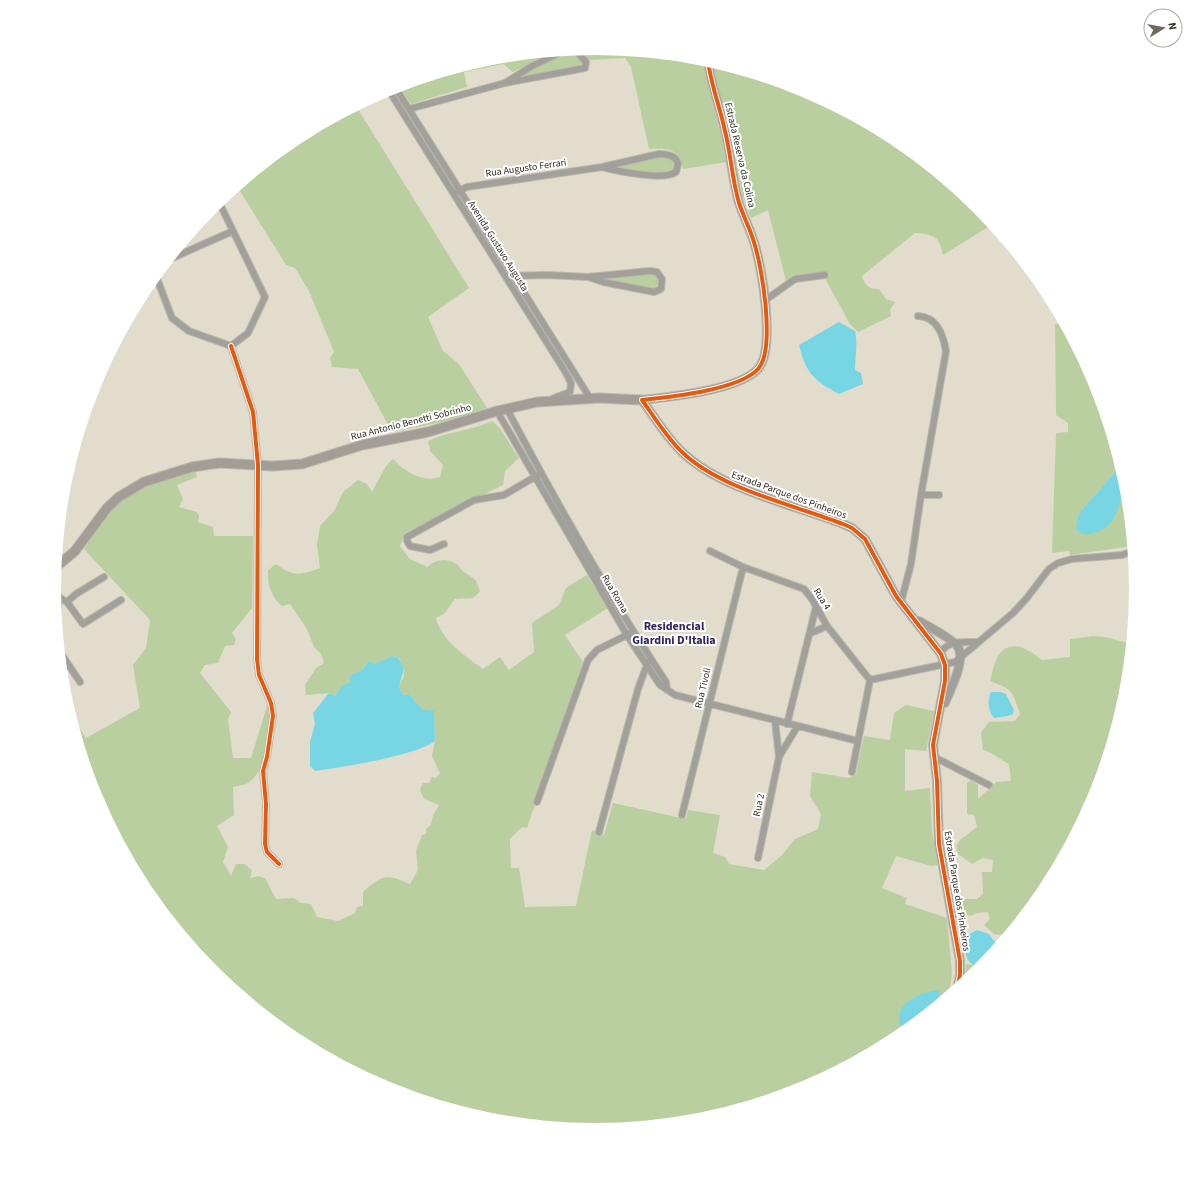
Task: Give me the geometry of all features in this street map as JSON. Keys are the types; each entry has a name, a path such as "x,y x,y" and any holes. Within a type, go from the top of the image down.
{"main road":[{"name":"Rua Antonio Benetti Sobrinho","path":"62,562 75,551 107,508 119,497 144,482 206,464 302,464 362,445 435,430 497,411 544,401 590,398 642,400"}],"street":[{"path":"409,108 505,83 582,70 585,68 586,62 580,55"},
{"path":"505,83 532,66 551,57"},
{"name":"Estrada Reserva da Colina","path":"642,400 681,395 721,387 752,375 758,369 766,352 764,301 759,259 739,203 726,132 711,81 709,67"},
{"name":"Avenida Gustavo Augusta","path":"399,93 590,398"},
{"name":"Avenida Gustavo Augusta","path":"392,96 571,383 570,392 544,401"},
{"name":"Rua Augusto Ferrari","path":"454,194 467,187 602,167 665,154 674,157 678,164 676,172 667,175 626,173 602,167"},
{"path":"222,208 265,297 248,332 231,346"},
{"path":"180,254 233,230"},
{"path":"505,276 588,277 650,271 657,272 662,280 660,289 654,292 603,282 588,277"},
{"path":"764,301 795,279 825,275"},
{"path":"158,282 172,318 190,331 231,346"},
{"path":"901,602 911,564 921,495 946,351 935,324 929,318 918,316"},
{"path":"231,346 253,412 258,465 257,659 259,675 271,703 273,716 267,757 263,771 266,804 264,832 267,852 279,864"},
{"name":"Estrada Parque dos Pinheiros","path":"642,400 674,444 698,465 742,488 843,524 858,532 868,544 887,582 941,654 945,665 945,681 933,739 937,781 939,844 960,961 959,981"},
{"name":"Rua Roma","path":"507,409 541,473 634,632 660,684 675,695 709,704"},
{"name":"Rua Roma","path":"497,411 627,635 648,662"},
{"path":"444,544 426,550 410,546 407,541 407,537 474,500 504,495 541,473"},
{"path":"921,495 939,495"},
{"path":"563,526 570,522"},
{"name":"Rua 4","path":"710,551 743,567 804,590 827,626 870,680"},
{"path":"852,772 870,680 945,665 960,659 1013,613 1054,565 1064,560 1122,555 1129,553"},
{"name":"Rua Tivoli","path":"682,815 743,567"},
{"path":"66,602 104,577"},
{"path":"61,599 66,602 83,624 121,600"},
{"path":"787,724 811,633 816,607"},
{"name":"Estrada Parque dos Pinheiros","path":"915,619 954,643"},
{"path":"811,633 827,626"},
{"path":"537,802 588,660 597,650 634,632"},
{"path":"941,654 943,648 954,643 978,642"},
{"path":"954,643 959,651 960,659"},
{"name":"Estrada Parque dos Pinheiros","path":"937,721 958,671 960,659"},
{"path":"66,662 80,682"},
{"path":"599,832 638,689 648,662"},
{"path":"709,704 858,741"},
{"name":"Rua 2","path":"758,858 779,757 776,721"},
{"name":"Rua 2","path":"779,757 797,727"},
{"path":"934,757 989,785"}],"green space":[{"path":"585,55 630,56 704,66 727,162 683,169 678,157 672,151 667,149 649,149 631,67 625,58 588,60"},
{"path":"561,56 576,56 583,65 581,68 520,78 530,70 556,57"},
{"path":"539,59 513,72 503,64 464,72 467,87 411,104 403,91 424,83 457,73 491,65"},
{"path":"713,68 767,83 832,110 863,127 921,165 948,188 988,227 943,255 940,244 935,237 927,234 915,233 862,276 868,286 879,289 886,299 895,302 890,310 891,316 858,332 850,324 822,273 804,274 786,281 768,210 751,218 742,194 732,141 715,81"},
{"path":"359,110 469,288 428,317 443,351 459,364 487,408 447,421 392,432 358,369 332,367 330,358 334,352 309,291 295,268 286,265 240,191 270,165 299,145"},
{"path":"664,156 676,161 673,171 657,173 610,167"},
{"path":"643,272 656,274 659,279 656,289 599,279"},
{"path":"1059,323 1075,353 1089,385 1102,418 1117,470 1082,510 1113,518 1121,495 1128,547 1070,555 1069,551 1052,553 1056,433 1068,432 1068,423 1056,415 1055,324"},
{"path":"492,421 499,427 519,458 505,471 503,485 405,533 400,546 410,559 427,567 441,560 452,562 474,579 477,584 480,592 473,598 455,599 444,614 436,618 443,634 448,641 483,669 500,657 509,670 534,652 532,623 559,605 566,588 587,575 608,608 565,635 583,662 527,828 522,827 510,839 511,868 519,868 525,907 576,906 592,830 604,835 613,803 686,819 688,810 720,815 713,853 725,857 729,864 764,870 781,856 795,839 818,829 821,814 810,796 812,772 849,778 856,774 864,736 890,740 894,713 906,705 934,711 926,751 905,749 905,791 930,788 932,832 938,865 931,866 896,856 882,888 907,898 905,904 947,918 952,973 950,988 921,1014 863,1052 832,1069 767,1096 734,1106 700,1114 630,1123 561,1123 526,1119 491,1114 424,1096 359,1069 328,1052 270,1014 243,991 194,942 171,915 133,857 116,826 89,761 79,727 86,738 140,708 133,665 146,648 150,620 84,549 110,510 128,495 139,489 195,470 197,477 177,485 183,499 179,507 197,512 199,516 198,522 213,527 214,536 253,536 252,608 232,633 236,639 234,645 225,646 218,663 205,665 200,673 231,712 228,719 233,758 251,758 268,703 272,710 264,760 260,769 255,777 248,783 233,787 234,815 217,826 228,847 223,862 231,876 236,864 244,864 252,870 250,878 258,876 265,878 276,899 294,898 301,903 311,904 317,917 338,921 355,913 357,907 363,906 363,892 375,882 380,879 390,877 410,884 418,870 416,851 422,835 426,834 426,829 431,825 433,815 439,805 424,799 420,790 423,783 429,783 432,777 436,778 440,773 432,756 435,741 434,712 422,709 409,694 404,695 401,692 400,685 404,671 401,661 395,657 391,657 375,665 369,661 362,670 349,676 352,682 336,696 329,693 306,695 305,685 316,668 324,663 321,654 314,647 307,629 290,604 282,606 275,599 270,590 268,570 276,564 287,571 297,574 320,568 317,545 320,526 334,511 343,492 358,480 367,484 372,492 386,466 393,459 403,468 415,475 427,479 440,477 443,465 430,451 428,441"},
{"path":"1093,636 1105,637 1127,643 1120,694 1102,761 1075,826 1040,886 1020,915 1002,937 1001,935 994,934 984,925 990,919 988,912 977,913 970,916 959,911 956,899 977,899 983,894 982,872 992,872 993,860 983,858 972,864 958,854 956,846 960,840 977,827 974,815 967,814 967,783 971,780 978,785 978,799 996,782 1011,781 1009,764 993,754 983,750 981,732 989,722 1015,721 1020,714 1011,692 990,681 995,662 1003,650 1014,646 1020,647 1026,649 1042,660 1070,657 1070,639"},
{"path":"966,964 974,966 965,974"}],"water":[{"path":"839,322 855,331 855,370 861,373 863,384 839,394 817,380 812,375 808,369 799,345"},
{"path":"1117,470 1121,495 1119,506 1112,521 1101,531 1084,534 1076,529 1078,516"},
{"path":"392,656 397,657 403,668 400,686 404,695 409,694 422,709 434,711 435,741 412,751 395,756 360,764 315,771 310,766 310,742 315,724 313,713 329,693 336,696 341,686 351,682 349,676 362,670 369,661 375,664"},
{"path":"991,692 1001,692 1006,694 1014,710 1013,714 994,718 990,712 989,705"},
{"path":"977,930 989,934 996,943 974,965 967,958 965,952 964,946 966,936"},
{"path":"939,990 939,999 921,1014 902,1027 899,1016 902,1009 914,998 930,991"}],"cycle path":[{"path":"709,67 727,140 737,194 757,251 760,267 766,306 767,326 763,359 758,369 749,376 736,382 703,391 642,400 661,428 672,441 683,453 699,466 717,477 759,495 843,524 852,528 865,539 896,596 941,654 945,665 945,681 933,745 937,781 939,844 960,961 959,981"},
{"path":"231,346 253,412 258,465 257,659 259,675 271,703 273,716 267,757 263,771 266,804 265,844 267,852 279,864"}],"district":[{"name":"Residencial Giardini D'Italia","path":"674,633"}]}
